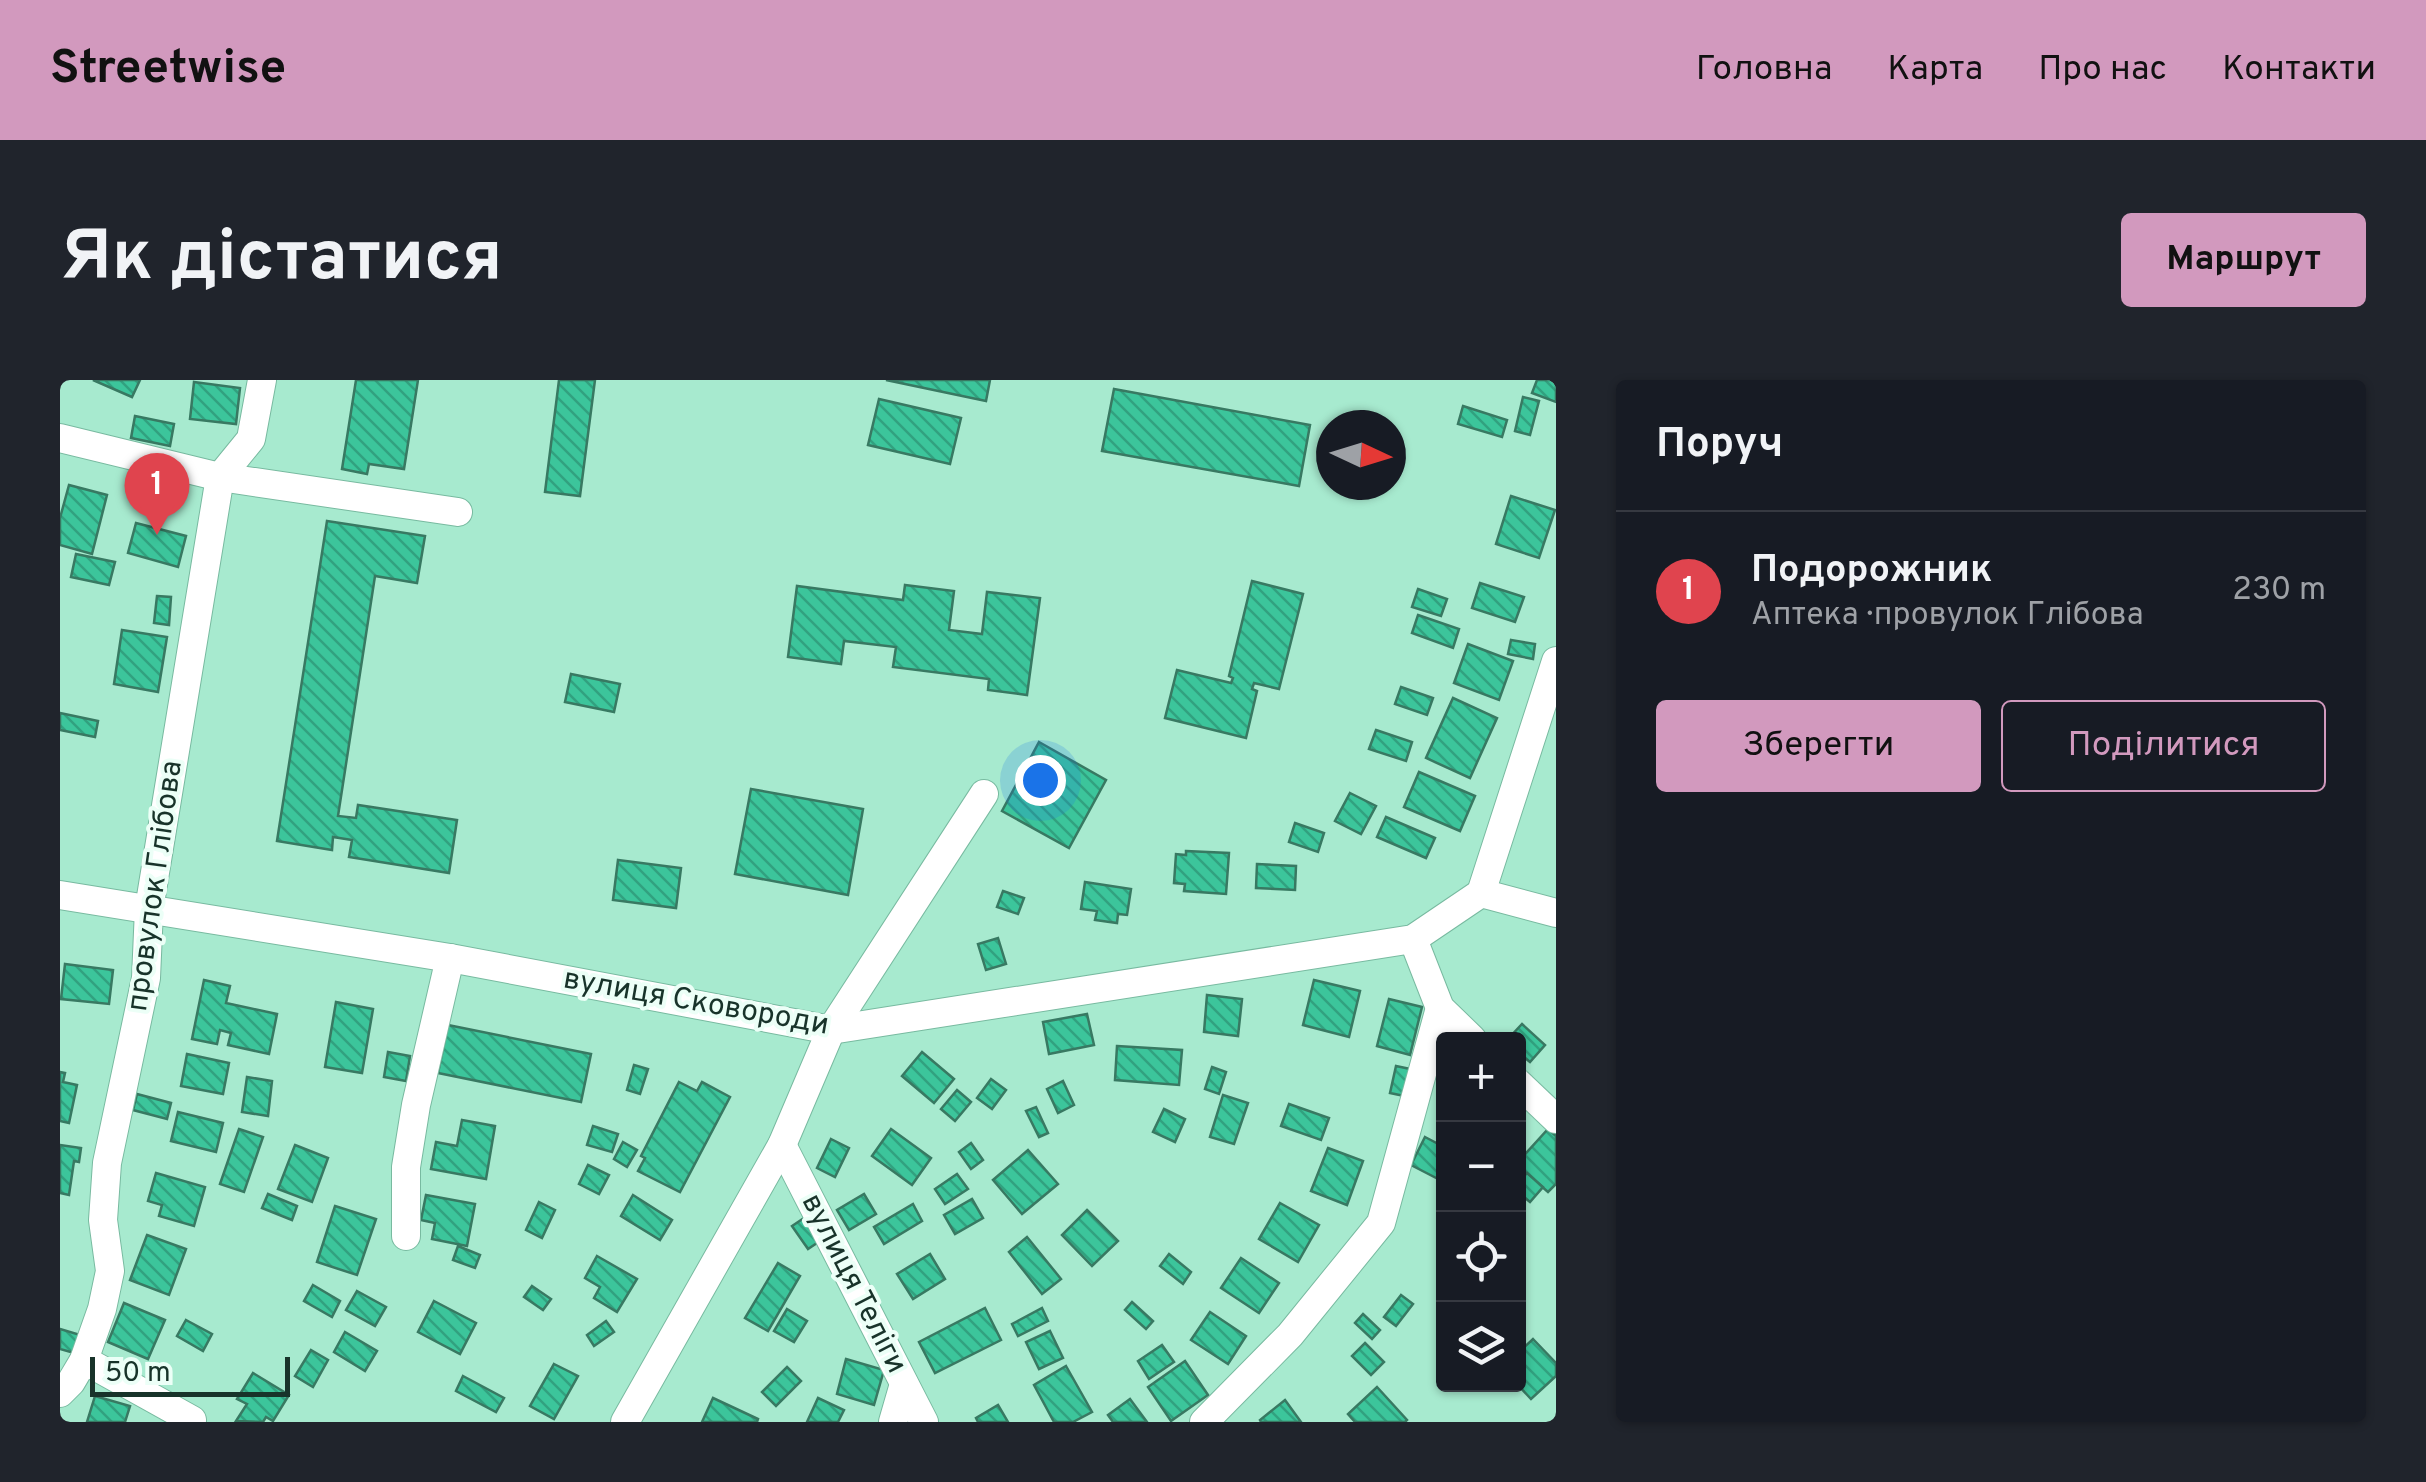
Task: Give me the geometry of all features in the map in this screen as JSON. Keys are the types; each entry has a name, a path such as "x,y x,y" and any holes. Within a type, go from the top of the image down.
{"street":[{"name":"провулок Глібова","path":"60,1392 84,1360 110,1271 103,1220 107,1163 146,978 149,910 220,477 251,439 262,380"},
{"path":"60,438 220,477 458,512"},
{"path":"1556,661 1482,893 1556,913"},
{"path":"625,1422 782,1145 832,1030 984,794"},
{"name":"вулиця Сковороди","path":"60,895 450,958 832,1030 1413,938 1482,893"},
{"path":"1413,938 1440,1008 1464,1032"},
{"path":"406,1236 406,1167 413,1120 450,958"},
{"path":"1204,1422 1290,1335 1381,1223 1440,1008"},
{"path":"1526,1091 1556,1119"},
{"name":"вулиця Теліги","path":"782,1145 924,1422"},
{"path":"84,1360 192,1420"},
{"path":"893,1422 904,1384"}],"building":[{"path":"93,380 140,380 132,397"},
{"path":"356,380 418,380 404,469 369,464 367,474 342,469"},
{"path":"559,380 595,380 580,496 545,492"},
{"path":"886,380 990,380 986,401"},
{"path":"1537,380 1556,380 1556,402 1532,393"},
{"path":"194,382 240,388 236,424 190,419"},
{"path":"1114,389 1310,425 1299,486 1102,451"},
{"path":"1523,397 1539,401 1530,435 1515,431"},
{"path":"879,399 961,418 950,464 868,445"},
{"path":"1463,406 1507,420 1502,437 1458,424"},
{"path":"135,416 174,424 170,446 131,438"},
{"path":"69,485 107,495 92,554 60,545 60,518"},
{"path":"1511,496 1555,510 1539,558 1496,544"},
{"path":"327,521 425,536 417,583 375,576 338,816 356,818 358,805 457,820 449,873 349,857 352,840 333,837 332,850 277,841"},
{"path":"136,523 186,536 178,567 128,553"},
{"path":"76,554 115,562 109,585 71,577"},
{"path":"1252,581 1303,594 1279,689 1254,683 1252,689 1257,691 1246,738 1165,718 1177,670 1231,683 1233,678 1229,676"},
{"path":"1480,583 1524,597 1515,622 1472,608"},
{"path":"905,585 954,591 949,630 982,634 987,592 1040,598 1027,695 988,690 989,679 893,667 896,647 844,641 841,664 788,657 797,586 903,600"},
{"path":"1418,589 1447,599 1441,616 1412,607"},
{"path":"157,596 171,597 169,625 154,623"},
{"path":"1418,615 1459,629 1453,648 1412,633"},
{"path":"122,630 167,637 158,692 114,684"},
{"path":"1511,640 1535,644 1533,659 1508,654"},
{"path":"1468,644 1513,661 1499,700 1454,683"},
{"path":"571,674 620,684 614,712 565,702"},
{"path":"1401,687 1433,698 1427,715 1395,704"},
{"path":"1453,698 1497,718 1470,778 1426,758"},
{"path":"60,713 98,721 95,737 60,730"},
{"path":"1376,730 1412,742 1406,761 1369,749"},
{"path":"1039,742 1106,780 1069,848 1002,811"},
{"path":"1419,772 1475,796 1460,831 1404,807"},
{"path":"751,789 863,809 848,895 735,874"},
{"path":"1350,793 1376,806 1361,834 1335,821"},
{"path":"1386,817 1435,838 1426,858 1377,837"},
{"path":"1295,823 1324,833 1318,852 1289,842"},
{"path":"1186,851 1229,853 1226,894 1184,891 1185,884 1174,883 1176,854 1186,855"},
{"path":"618,860 681,868 676,908 613,900"},
{"path":"1257,864 1296,866 1295,890 1256,888"},
{"path":"1085,882 1131,889 1127,915 1118,914 1117,923 1095,920 1097,911 1081,909"},
{"path":"1003,891 1024,898 1018,914 997,907"},
{"path":"998,938 1006,964 986,970 978,944"},
{"path":"65,964 113,970 109,1004 61,999"},
{"path":"204,980 230,986 226,1003 277,1014 269,1054 228,1045 231,1033 220,1030 217,1044 192,1039"},
{"path":"1314,980 1360,991 1349,1037 1303,1025"},
{"path":"1207,995 1242,999 1238,1036 1204,1032"},
{"path":"1389,999 1422,1007 1410,1055 1377,1046"},
{"path":"336,1002 373,1009 362,1073 325,1067"},
{"path":"1087,1014 1094,1045 1049,1054 1043,1022"},
{"path":"1522,1024 1545,1045 1530,1062 1526,1059 1526,1032 1515,1032"},
{"path":"448,1025 591,1054 581,1102 438,1073"},
{"path":"1117,1046 1182,1050 1179,1085 1115,1080"},
{"path":"388,1052 410,1056 406,1081 384,1077"},
{"path":"922,1052 954,1079 934,1103 902,1076"},
{"path":"187,1054 229,1063 223,1094 181,1086"},
{"path":"634,1065 648,1069 640,1094 627,1090"},
{"path":"1396,1066 1415,1070 1409,1097 1390,1093"},
{"path":"1212,1067 1226,1072 1219,1094 1205,1089"},
{"path":"60,1072 65,1073 63,1082 77,1085 69,1123 60,1121"},
{"path":"247,1077 272,1081 268,1116 242,1112"},
{"path":"991,1079 1006,1090 992,1109 977,1098"},
{"path":"1063,1081 1074,1105 1058,1113 1047,1089"},
{"path":"679,1082 697,1091 702,1082 730,1097 680,1192 638,1171 645,1158 641,1156"},
{"path":"957,1090 971,1102 955,1121 941,1109"},
{"path":"137,1094 171,1103 167,1119 133,1110"},
{"path":"1223,1095 1248,1103 1234,1144 1210,1137"},
{"path":"1289,1104 1329,1118 1321,1140 1281,1126"},
{"path":"1036,1107 1048,1133 1039,1137 1026,1111"},
{"path":"1164,1109 1185,1119 1175,1142 1153,1132"},
{"path":"178,1112 223,1123 216,1152 171,1141"},
{"path":"462,1120 495,1126 486,1179 431,1169 436,1142 457,1146"},
{"path":"593,1126 618,1134 612,1152 587,1145"},
{"path":"239,1129 263,1137 244,1192 220,1184"},
{"path":"891,1129 931,1158 912,1185 872,1156"},
{"path":"1548,1129 1556,1136 1556,1184 1548,1192 1526,1173 1526,1153"},
{"path":"1425,1137 1436,1143 1436,1178 1411,1165"},
{"path":"831,1139 849,1148 835,1177 817,1168"},
{"path":"623,1142 637,1150 627,1167 614,1159"},
{"path":"971,1143 983,1160 971,1169 959,1152"},
{"path":"60,1145 81,1148 79,1162 74,1161 69,1195 60,1193"},
{"path":"295,1145 328,1158 312,1202 278,1189"},
{"path":"1328,1148 1363,1161 1347,1205 1311,1191"},
{"path":"1028,1150 1058,1184 1022,1214 993,1180"},
{"path":"588,1165 609,1175 599,1194 579,1184"},
{"path":"156,1173 205,1187 194,1226 159,1216 162,1205 148,1201"},
{"path":"957,1174 968,1189 945,1204 935,1189"},
{"path":"1526,1174 1543,1187 1530,1202 1526,1199"},
{"path":"268,1194 297,1206 292,1220 262,1208"},
{"path":"864,1194 876,1214 849,1230 837,1210"},
{"path":"426,1195 475,1204 467,1246 432,1239 435,1223 421,1220"},
{"path":"633,1195 672,1220 660,1240 621,1216"},
{"path":"972,1199 983,1218 955,1234 944,1215"},
{"path":"539,1202 555,1210 542,1238 526,1230"},
{"path":"1280,1203 1319,1225 1298,1262 1259,1239"},
{"path":"913,1204 922,1221 884,1244 874,1227"},
{"path":"335,1206 376,1219 357,1275 317,1262"},
{"path":"1087,1210 1118,1241 1092,1266 1062,1235"},
{"path":"810,1214 826,1237 808,1249 792,1226"},
{"path":"147,1235 186,1249 169,1295 130,1280"},
{"path":"1027,1237 1061,1279 1042,1294 1009,1252"},
{"path":"458,1246 480,1255 475,1268 453,1260"},
{"path":"930,1254 945,1279 913,1299 897,1274"},
{"path":"1169,1254 1191,1272 1183,1284 1160,1266"},
{"path":"597,1256 637,1279 617,1312 594,1298 600,1287 585,1278"},
{"path":"1241,1258 1279,1283 1259,1313 1221,1288"},
{"path":"778,1263 800,1276 768,1331 745,1318"},
{"path":"313,1285 340,1301 332,1317 304,1301"},
{"path":"532,1286 551,1299 543,1310 524,1297"},
{"path":"357,1291 386,1307 375,1326 346,1310"},
{"path":"1401,1295 1413,1304 1396,1326 1384,1317"},
{"path":"434,1301 476,1323 460,1354 418,1332"},
{"path":"1132,1302 1153,1321 1146,1329 1125,1310"},
{"path":"124,1303 165,1320 148,1359 108,1342"},
{"path":"985,1308 1001,1340 935,1373 919,1342"},
{"path":"1042,1308 1048,1321 1018,1336 1012,1324"},
{"path":"787,1309 807,1321 794,1342 774,1331"},
{"path":"1210,1312 1246,1336 1228,1364 1191,1340"},
{"path":"1363,1314 1380,1330 1372,1339 1355,1323"},
{"path":"186,1320 212,1334 203,1351 177,1336"},
{"path":"606,1321 614,1332 594,1346 587,1335"},
{"path":"60,1329 87,1337 81,1355 60,1349"},
{"path":"1050,1331 1063,1358 1039,1369 1026,1342"},
{"path":"345,1332 377,1351 365,1371 334,1352"},
{"path":"1533,1339 1556,1363 1556,1376 1531,1399 1524,1392 1526,1346"},
{"path":"1365,1343 1384,1362 1371,1375 1352,1356"},
{"path":"1162,1345 1174,1362 1149,1379 1138,1361"},
{"path":"311,1350 328,1360 313,1387 295,1376"},
{"path":"846,1359 884,1370 874,1405 837,1394"},
{"path":"1185,1361 1208,1395 1171,1421 1148,1387"},
{"path":"554,1364 578,1376 554,1419 530,1406"},
{"path":"1066,1366 1092,1412 1073,1422 1054,1422 1034,1385"},
{"path":"787,1367 801,1381 776,1406 762,1392"},
{"path":"253,1373 289,1395 273,1421 266,1417 263,1422 236,1421 247,1404 237,1399"},
{"path":"463,1376 504,1398 496,1412 456,1391"},
{"path":"1377,1387 1405,1422 1355,1422 1348,1414"},
{"path":"95,1396 130,1406 125,1422 87,1422"},
{"path":"713,1398 758,1419 757,1422 702,1422"},
{"path":"818,1398 844,1410 838,1422 807,1422"},
{"path":"1130,1399 1147,1422 1113,1422 1108,1415"},
{"path":"1285,1400 1301,1422 1261,1422 1260,1420"},
{"path":"998,1405 1008,1422 978,1422 976,1418"}],"place":[{"name":"Подорожник","path":"157,535"}]}
